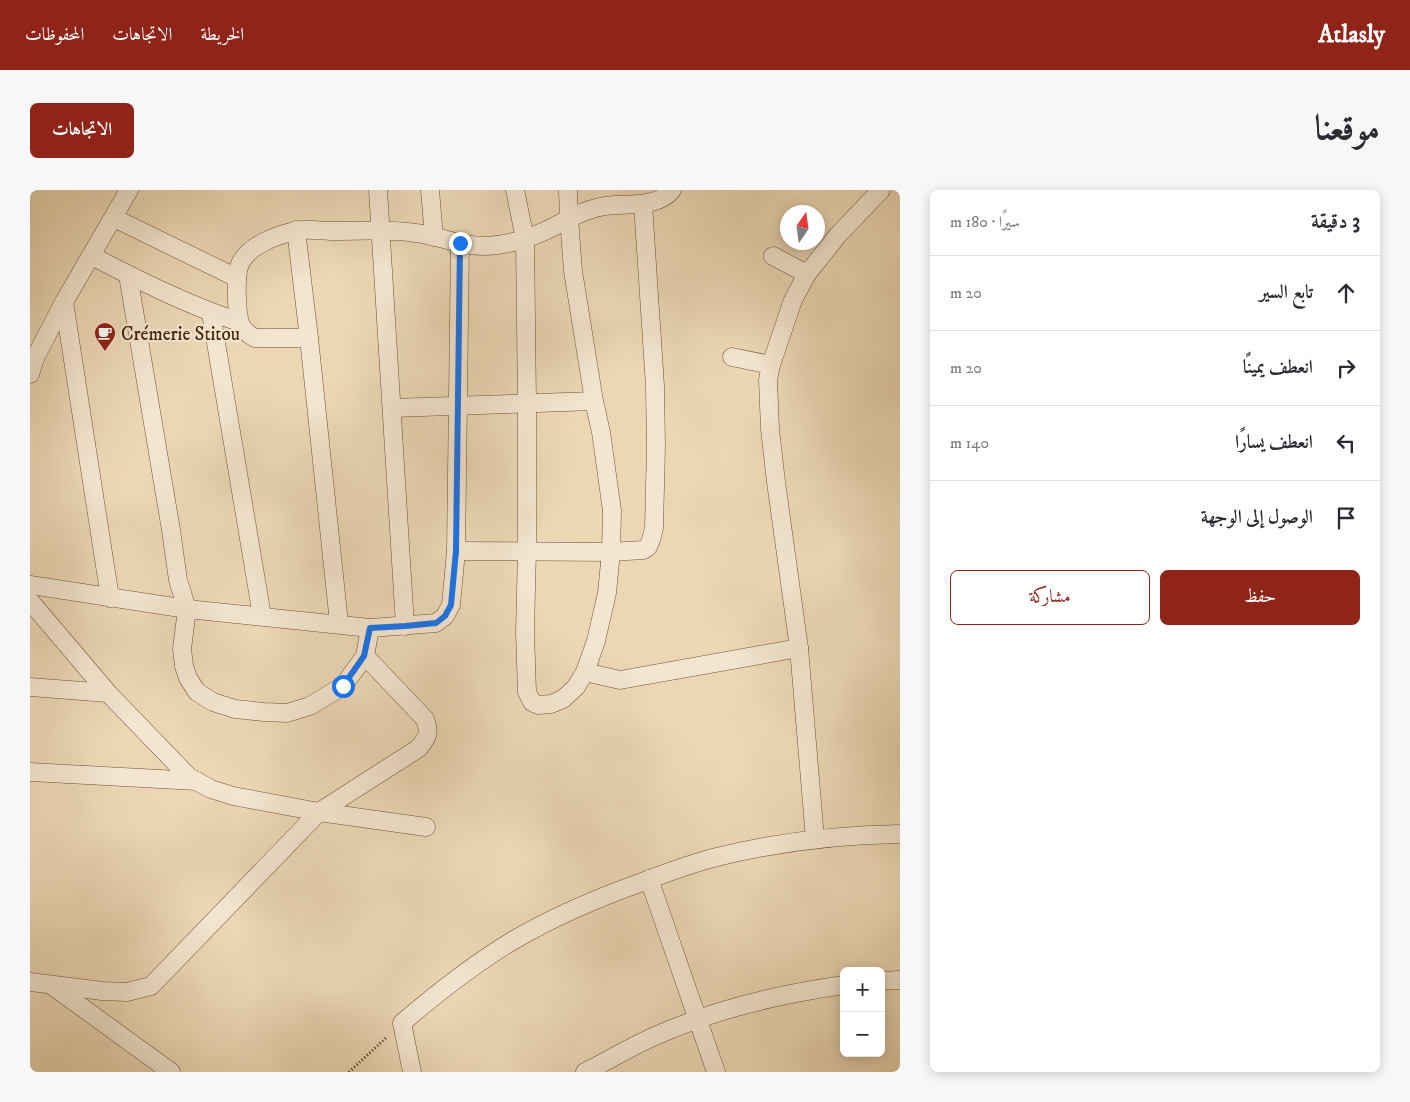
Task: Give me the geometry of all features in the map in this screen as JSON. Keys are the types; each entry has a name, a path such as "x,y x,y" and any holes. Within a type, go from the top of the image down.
{"street":[{"path":"30,374 35,358 64,302 129,190"},
{"path":"378,190 405,626"},
{"path":"430,190 434,237"},
{"path":"515,190 525,239 527,403 526,692 532,702 538,705 551,704 563,699 576,687 585,672 596,641 607,593 611,552 612,511 602,432 594,401 574,280 568,190"},
{"path":"310,338 255,338 248,334 239,322 237,278 240,262 252,249 296,230 417,233 460,243 485,246 506,244 525,239 588,210 614,204 643,204 660,200 672,190"},
{"path":"815,839 799,648 776,482 770,430 768,380 771,365 793,300 807,274 838,235 881,190"},
{"path":"456,551 611,552 643,550 648,547 652,540 656,447 643,204"},
{"path":"114,218 237,278"},
{"path":"296,230 310,338 339,624"},
{"path":"30,585 188,609 370,628 436,623 445,616 451,605 456,551 460,243"},
{"path":"92,256 128,275 211,313 239,322"},
{"path":"773,256 807,274"},
{"path":"128,275 178,580 188,609 182,649 184,666 188,678 197,692 213,702 235,709 287,713 310,706 343,686 364,656 370,628"},
{"path":"64,302 110,598"},
{"path":"211,313 262,616"},
{"path":"732,356 771,365"},
{"path":"393,408 459,404 594,401"},
{"path":"30,601 108,693 189,777 211,789 233,796 319,812 426,827"},
{"path":"585,672 620,680 799,648"},
{"path":"30,982 102,992 127,992 151,986 319,812 419,748 427,737 428,728 425,719 364,656"},
{"path":"30,687 108,693"},
{"path":"30,772 197,781"},
{"path":"412,1072 402,1023 451,983 514,940 578,907 649,879 717,857 757,848 815,839 900,834"},
{"path":"649,879 716,1072"},
{"path":"885,981 900,980"},
{"path":"52,985 171,1072"},
{"path":"586,1072 652,1037 698,1019 792,993 840,986"}],"path":[{"path":"349,1072 402,1023"}],"place":[{"name":"Crémerie Stitou","path":"105,352"}],"route":[{"path":"343,686 364,656 370,628 436,623 445,616 451,605 456,551 460,243"}]}
